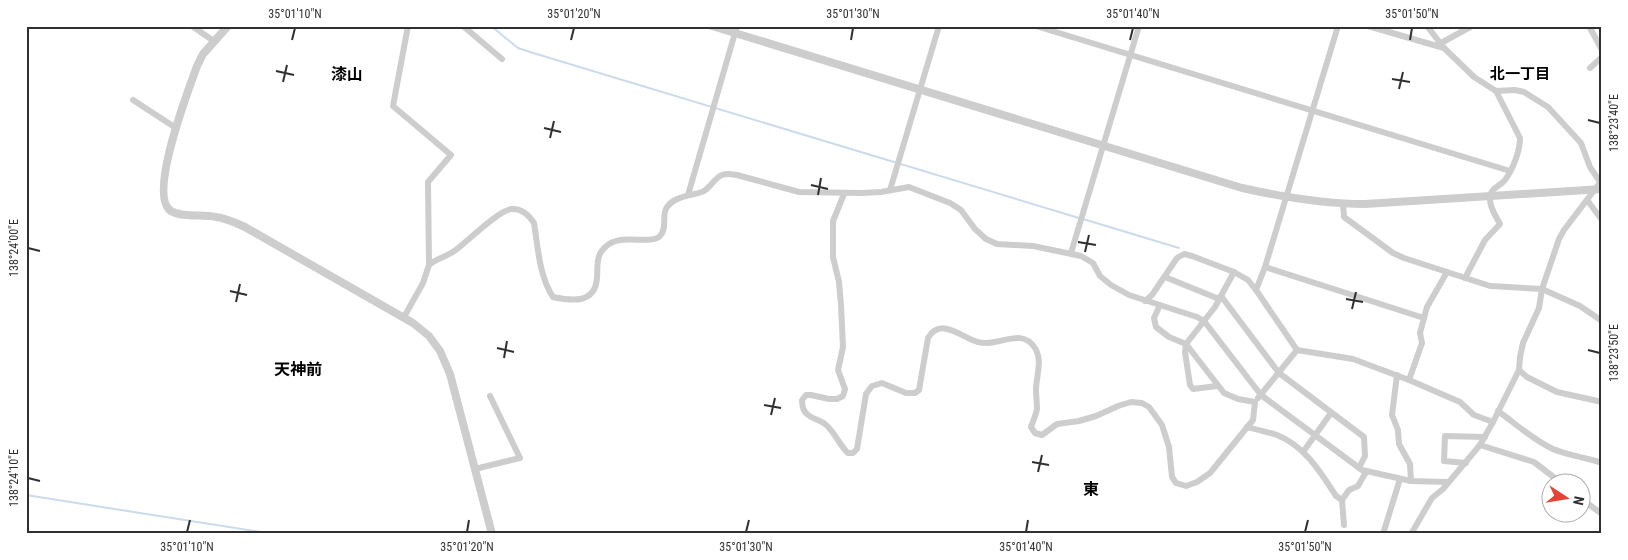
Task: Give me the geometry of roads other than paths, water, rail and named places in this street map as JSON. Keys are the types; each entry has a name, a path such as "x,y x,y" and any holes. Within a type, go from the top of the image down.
{"street":[{"path":"192,26 214,42"},
{"path":"228,26 203,54 197,66 176,128 170,146 163,196 167,208 182,214 218,217 245,227 404,317 429,336 444,358 450,374 492,534"},
{"path":"404,317 423,283 430,265 428,182 451,155 393,106 408,26"},
{"path":"463,26 502,59"},
{"path":"712,26 736,30 920,91 1242,188 1285,198 1343,204 1389,203 1600,185"},
{"path":"890,190 939,26"},
{"path":"1036,26 1510,171"},
{"path":"1071,253 1139,26"},
{"path":"1256,290 1265,268 1338,26"},
{"path":"1368,26 1443,46 1472,26"},
{"path":"1427,26 1443,46 1474,77 1496,91 1520,138 1520,147 1510,171 1505,180 1492,191 1491,195 1491,208 1500,224 1485,240 1464,278"},
{"path":"1589,26 1601,46"},
{"path":"688,195 736,30"},
{"path":"1590,68 1602,57"},
{"path":"1496,91 1515,90 1524,92 1548,107 1582,143 1590,167 1600,185"},
{"path":"133,100 176,128"},
{"path":"430,265 454,251 498,216 508,210 521,210 534,223 543,270 548,289 553,297 570,301 580,300 587,297 593,290 597,278 596,267 600,254 608,244 618,239 654,240 664,231 664,213 672,201 704,192 719,176 727,174 737,175 799,192 844,194 881,192 909,187 950,203 961,210 975,229 986,239 997,244 1033,246 1081,256 1093,263 1100,276 1111,285 1129,295 1204,321 1261,395 1366,472 1411,481 1448,482"},
{"path":"1411,534 1432,498 1466,463 1480,445 1493,422 1519,370 1521,350 1539,308 1542,289 1559,239 1600,185"},
{"path":"844,194 833,221 832,257 840,282 843,347 838,370 845,389 841,398 829,399 811,394 806,395 802,400 802,404 808,415 824,424 848,453 853,453 856,448 866,394 872,386 882,383 915,394 919,390 928,338 936,329 944,329 957,332 978,342 989,343 1016,337 1027,340 1036,349 1039,360 1036,388 1037,409 1031,427 1035,433 1042,435 1057,424 1096,416 1131,402 1149,406 1162,425 1169,447 1172,476 1176,482 1186,486 1197,482 1210,473 1253,420 1255,402 1297,350"},
{"path":"1587,200 1602,220"},
{"path":"1343,204 1344,217 1393,253 1490,286 1542,289 1580,306 1602,320"},
{"path":"1145,301 1152,295 1177,258 1184,254 1192,256 1234,272 1248,280 1297,350 1353,359 1460,402 1474,415 1493,422"},
{"path":"1265,268 1424,318"},
{"path":"1217,386 1192,389 1185,352 1186,344 1220,297 1234,272"},
{"path":"1409,380 1422,343 1420,332 1427,307 1446,272"},
{"path":"1165,277 1220,297 1278,373 1364,437 1365,456 1359,468"},
{"path":"1160,305 1154,318 1156,327 1169,337 1186,344 1224,393 1238,399 1255,402"},
{"path":"1519,370 1526,377 1557,392 1602,402"},
{"path":"1397,376 1392,415 1398,430 1399,444 1410,464 1411,481"},
{"path":"475,469 520,458 490,396"},
{"path":"1498,411 1541,442 1554,449 1572,456 1587,457 1602,463"},
{"path":"1303,452 1331,413"},
{"path":"1247,427 1279,436 1294,444 1313,462 1336,496 1342,500"},
{"path":"1466,463 1444,461 1445,436 1484,437"},
{"path":"1480,445 1534,462 1547,472"},
{"path":"1344,525 1342,500 1349,490 1358,486 1366,472"},
{"path":"1383,534 1400,479"},
{"path":"1590,505 1602,514"}],"waterway":[{"path":"491,26 518,48 530,52 1079,218"},
{"path":"1083,219 1179,248"},
{"path":"26,495 273,534"}],"district":[{"name":"漆山","path":"347,74"},
{"name":"北一丁目","path":"1520,74"},
{"name":"天神前","path":"298,369"},
{"name":"東","path":"1091,489"}]}
